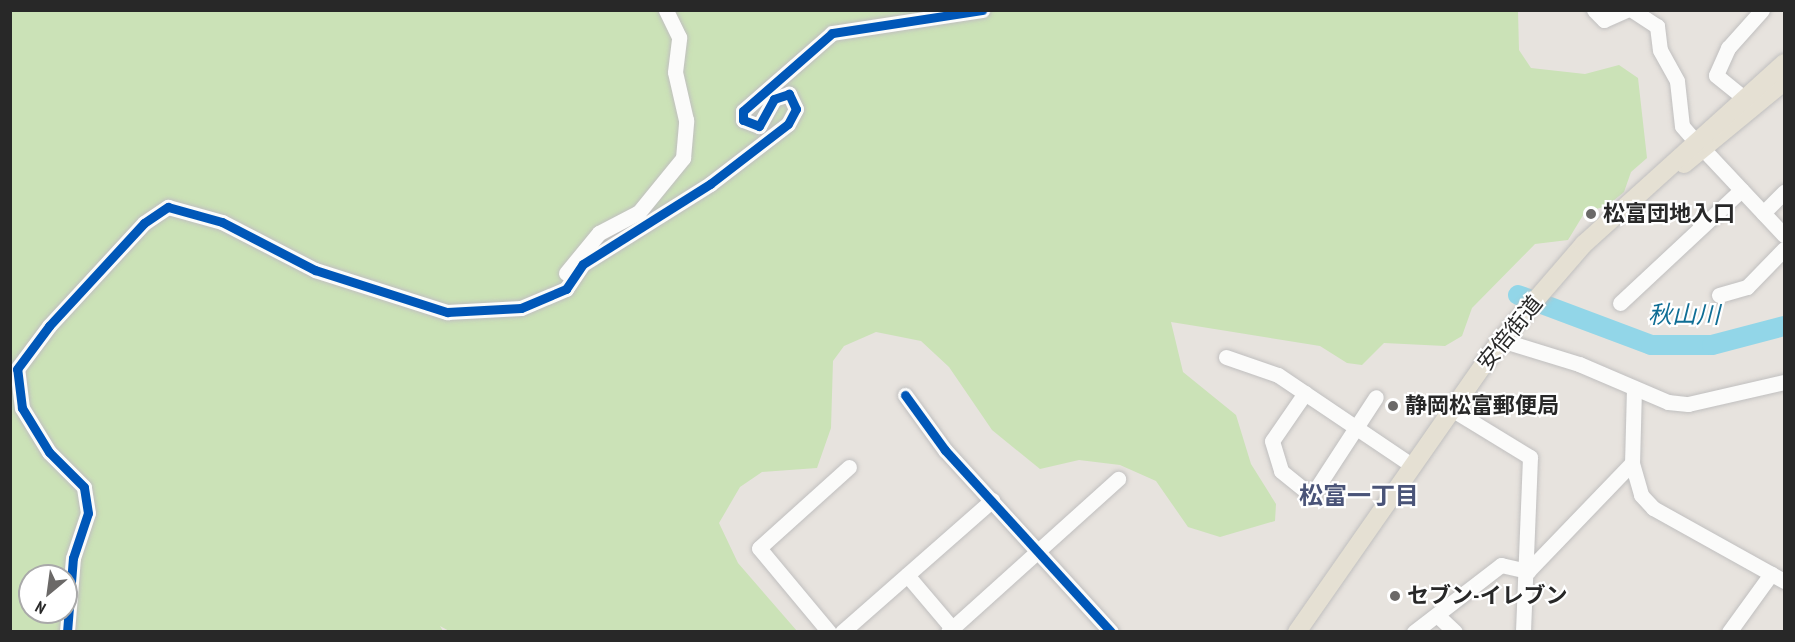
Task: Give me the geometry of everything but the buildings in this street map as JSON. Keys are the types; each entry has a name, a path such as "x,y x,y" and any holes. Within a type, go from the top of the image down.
{"main road":[{"name":"安倍街道","path":"1700,146 1744,98 1785,63"},
{"name":"安倍街道","path":"1297,632 1501,340 1584,244 1636,194 1785,82"}],"street":[{"path":"555,291 580,251 599,233 639,212 683,158 686,120 675,72 679,37 666,10"},
{"path":"66,632 73,558 87,504 84,487 49,452 22,408 17,369 49,326 144,223 168,207 222,222 315,270 447,312 521,308 555,291 566,289 583,264 710,184 788,124 796,109 789,94 774,99 759,126 743,120 743,111 832,33 981,10"},
{"path":"1595,11 1604,20 1626,10"},
{"path":"1632,10 1657,26 1660,50 1677,81 1682,126 1785,235"},
{"path":"1744,98 1716,75 1728,48 1762,10"},
{"path":"1620,303 1741,190"},
{"path":"1763,213 1785,192"},
{"path":"1719,295 1747,287 1785,249"},
{"path":"1501,340 1634,388 1688,404 1785,382"},
{"path":"1226,357 1278,375 1413,466"},
{"path":"1634,388 1632,463 1636,485 1653,508 1778,577 1729,632"},
{"path":"1305,393 1272,441 1281,471 1307,492 1314,492 1376,397"},
{"path":"905,395 945,450 1111,632"},
{"path":"1453,410 1530,457 1528,571 1523,632"},
{"path":"1528,571 1632,463"},
{"path":"829,632 759,548 849,467"},
{"path":"907,575 950,630 1118,479"},
{"path":"842,632 992,500"},
{"path":"1414,632 1438,616 1501,565 1528,571"},
{"path":"1438,616 1455,632"}],"green space":[{"path":"10,11 1518,11 1519,50 1531,68 1585,74 1619,65 1638,78 1647,158 1631,172 1624,192 1607,206 1585,212 1568,240 1535,244 1472,308 1462,336 1445,346 1384,343 1362,365 1347,363 1320,346 1171,322 1183,372 1236,415 1251,464 1276,504 1275,521 1220,537 1188,527 1156,481 1120,465 1079,460 1040,469 992,430 949,367 921,341 876,332 844,346 833,361 831,428 817,468 762,472 740,487 719,523 738,563 797,631 451,632 440,626 443,631 11,631"}],"waterway":[{"name":"秋山川","path":"1518,295 1651,345 1712,345 1784,326"}],"cycle path":[{"path":"67,632 73,558 88,513 84,487 49,452 22,408 17,369 49,326 144,223 168,207 222,222 315,270 447,312 521,308 566,289 583,264 710,184 788,124 796,109 789,94 774,99 759,126 743,120 743,111 832,33 982,10"},
{"path":"905,395 945,450 1111,632"}],"place":[{"name":"松富団地入口","path":"1591,214"},
{"name":"静岡松富郵便局","path":"1393,406"},
{"name":"セブン-イレブン","path":"1395,596"}],"district":[{"name":"松富一丁目","path":"1359,496"}]}
